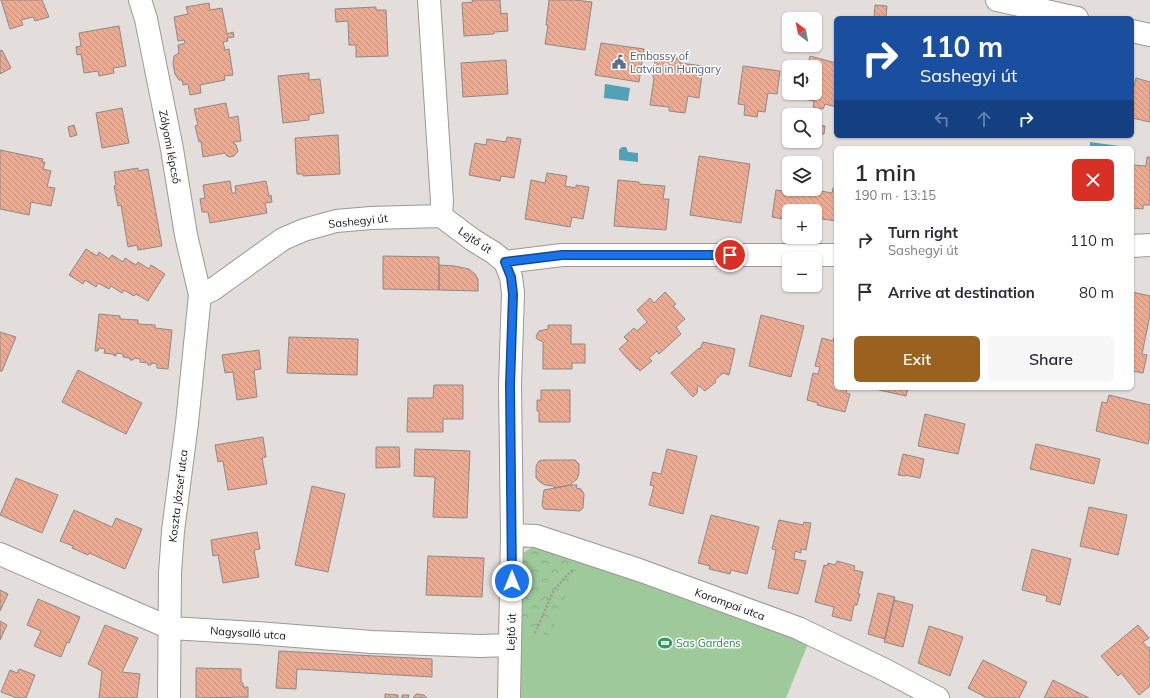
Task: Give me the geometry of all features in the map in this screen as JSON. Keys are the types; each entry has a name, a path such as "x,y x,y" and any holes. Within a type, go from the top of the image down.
{"street":[{"name":"Zólyomi lépcső","path":"140,0 146,19 172,149 186,235 200,295"},
{"path":"429,0 442,201 441,216"},
{"path":"997,0 1068,16"},
{"path":"1134,31 1150,35"},
{"name":"Sashegyi út","path":"200,295 212,290 283,239 304,230 336,221 371,218 441,216"},
{"name":"Lejtő út","path":"441,216 505,262 511,277 513,294 510,385 512,535 509,698"},
{"path":"1134,246 1150,245"},
{"path":"505,262 562,255 834,255"},
{"name":"Koszta József utca","path":"169,698 170,573 173,531 187,423 200,295"},
{"name":"Korompai utca","path":"512,535 536,536 798,628 885,670 938,698"},
{"name":"Nagysalló utca","path":"0,554 170,628 372,642 480,646 510,645"}],"path":[{"path":"535,633 554,590 588,553"}],"green space":[{"name":"Sas Gardens","path":"535,545 809,641 786,698 517,698 520,624"},
{"path":"535,545 579,561 550,636 520,624 522,554"}],"water":[{"path":"605,84 630,88 628,101 604,98"},
{"path":"1090,142 1119,146 1090,146"},
{"path":"622,147 626,147 628,152 638,153 638,162 619,160 619,150"}],"building":[{"path":"1,0 42,0 49,17 35,21 33,17 21,20 23,25 10,29"},
{"path":"472,0 500,0 501,14 507,13 508,31 494,32 494,34 464,36 462,3 473,2"},
{"path":"549,0 575,0 592,2 585,50 545,44 548,25 546,25"},
{"path":"209,3 210,10 222,8 227,34 233,32 234,37 227,38 228,41 223,42 225,50 229,49 233,75 224,76 225,80 200,85 201,93 190,95 188,84 183,85 182,80 179,80 175,74 173,64 174,56 179,53 178,45 185,43 184,40 178,41 174,17 188,14 186,7"},
{"path":"875,5 887,6 886,16 874,16"},
{"path":"376,7 376,10 386,10 388,56 356,57 356,45 349,45 348,21 336,22 335,9"},
{"path":"119,26 126,66 113,68 114,73 99,76 98,71 84,73 81,54 77,55 76,47 81,46 79,33"},
{"name":"Embassy of Latvia in Hungary","path":"601,43 644,49 639,82 595,75"},
{"path":"2,50 11,68 0,74 0,51"},
{"path":"664,56 680,59 680,63 703,66 699,98 688,96 685,113 669,111 669,107 650,105 655,59 664,60"},
{"path":"810,56 834,62 834,106 825,104 823,109 813,107 814,101 809,100 822,100 822,60 809,60"},
{"path":"506,60 508,94 463,97 461,63"},
{"path":"743,66 780,71 777,94 768,93 765,112 758,111 757,117 744,115 745,105 738,104"},
{"path":"309,73 309,80 320,79 324,113 309,115 309,120 283,123 278,76"},
{"path":"1136,78 1150,82 1150,122 1134,118 1134,86"},
{"path":"226,103 229,118 238,116 241,141 233,142 238,151 234,156 230,157 225,153 203,157 201,141 199,142 195,126 198,125 194,109"},
{"path":"122,108 129,143 102,148 96,113"},
{"path":"74,125 77,135 70,137 68,127"},
{"path":"822,125 825,126 824,134 822,134"},
{"path":"338,135 340,174 303,176 303,174 297,174 295,138"},
{"path":"507,137 521,139 514,178 501,176 500,181 469,175 475,143 486,145 487,139 506,142"},
{"path":"0,150 43,159 42,162 45,162 43,169 51,171 47,187 55,188 51,206 31,202 29,215 0,209"},
{"path":"699,156 750,164 741,223 690,215"},
{"path":"1147,157 1150,157 1150,205 1143,205 1143,209 1134,208 1134,165 1146,166"},
{"path":"138,168 138,171 148,169 162,246 138,250 137,245 128,247 121,205 118,206 114,186 116,185 114,172"},
{"path":"547,173 567,176 565,186 576,188 576,185 589,187 583,219 572,217 570,227 525,219 531,180 545,183"},
{"path":"618,180 639,182 639,184 665,186 663,199 669,199 666,230 614,226"},
{"path":"230,181 232,193 236,193 235,186 266,181 269,196 271,195 272,202 265,203 267,213 210,223 208,212 202,212 200,199 205,198 203,185"},
{"path":"834,188 834,221 822,219 822,204 782,204 782,219 772,217 776,190 782,191 782,196 822,196 822,191 832,193"},
{"path":"86,249 97,256 99,252 109,259 112,255 123,262 125,258 136,265 138,262 149,269 151,265 165,274 148,301 136,294 134,296 124,290 122,293 111,286 109,289 98,283 96,287 85,280 83,284 69,275"},
{"path":"383,256 439,257 439,290 383,289"},
{"path":"439,265 469,269 478,279 478,291 439,290"},
{"path":"665,292 676,304 673,306 685,319 676,327 681,334 659,354 657,351 649,358 652,361 640,371 619,349 628,341 624,337 634,328 637,331 647,322 637,310 650,298 654,303"},
{"path":"1134,292 1150,296 1150,315 1142,354 1147,355 1143,373 1134,371"},
{"path":"99,314 120,316 120,319 138,320 138,324 155,325 155,328 172,330 168,369 157,368 157,364 151,363 151,365 148,365 148,363 140,362 140,359 134,358 133,360 130,360 130,358 123,357 123,354 116,353 116,356 113,354 104,353 105,349 99,348 98,351 95,351"},
{"path":"761,315 804,326 791,377 749,366"},
{"path":"548,325 571,325 571,344 585,344 585,363 572,363 572,369 543,369 543,342 537,339 536,336 539,331 548,329"},
{"path":"0,332 16,337 2,371 0,371"},
{"path":"289,337 358,339 357,375 287,373"},
{"path":"834,337 834,390 847,390 846,393 850,394 845,412 817,405 818,403 807,400 813,373 818,374 820,367 815,366 822,338 833,341"},
{"path":"703,342 735,349 729,375 723,373 715,380 716,382 705,391 698,385 697,393 693,397 671,373 699,348 700,349"},
{"path":"259,350 261,369 254,370 257,397 237,400 233,372 225,373 222,355"},
{"path":"78,370 142,403 126,434 62,402"},
{"path":"434,385 463,385 463,419 443,419 443,432 407,432 408,398 433,398"},
{"path":"541,390 570,390 570,422 539,422 537,400 541,400"},
{"path":"879,390 908,390 906,396"},
{"path":"1109,395 1150,405 1150,435 1148,444 1096,431 1102,402 1107,403"},
{"path":"925,414 965,424 958,454 918,446"},
{"path":"263,437 266,457 262,458 267,484 228,490 223,461 218,462 215,445"},
{"path":"1036,444 1100,459 1094,484 1030,469"},
{"path":"376,447 399,447 400,467 376,468"},
{"path":"415,449 470,451 467,518 433,517 435,477 414,476"},
{"path":"667,449 697,456 683,514 649,505 654,486 650,485 653,472 661,474"},
{"path":"903,454 924,459 920,478 898,475"},
{"path":"575,460 579,464 577,479 571,485 554,488 554,486 545,485 536,478 536,466 539,461"},
{"path":"16,478 58,495 42,533 0,515"},
{"path":"577,485 576,488 581,489 584,494 583,508 580,511 544,509 542,505 544,490"},
{"path":"312,486 345,494 328,572 295,565"},
{"path":"1089,507 1127,515 1118,555 1080,546"},
{"path":"74,510 112,527 116,518 142,529 125,569 89,553 88,555 72,548 73,546 60,541"},
{"path":"711,515 759,527 747,574 731,570 730,574 709,569 710,566 698,563"},
{"path":"779,520 803,525 804,522 811,523 806,550 801,549 801,553 795,551 794,559 806,561 798,594 768,588 776,550 772,549"},
{"path":"257,532 260,549 254,550 259,577 223,583 218,555 213,556 211,540"},
{"path":"1032,549 1071,559 1060,605 1046,601 1047,596 1022,590"},
{"path":"428,556 484,558 482,597 426,595"},
{"path":"837,561 855,566 854,570 863,572 858,594 860,594 857,605 854,605 851,621 832,616 834,607 815,602 824,565 827,566 828,563 835,565"},
{"path":"0,590 8,594 0,611"},
{"path":"878,593 895,597 885,639 868,634"},
{"path":"38,599 80,617 69,643 67,642 61,657 34,646 41,631 27,625"},
{"path":"894,600 913,605 903,647 884,642"},
{"path":"0,621 7,625 0,640"},
{"path":"105,625 138,638 122,672 140,674 137,698 99,698 102,671 88,664"},
{"path":"1138,625 1149,638 1143,642 1148,648 1150,647 1150,686 1139,695 1121,673 1118,676 1101,656"},
{"path":"929,626 963,637 950,676 918,663"},
{"path":"279,651 432,659 432,677 297,669 296,689 276,688"},
{"path":"983,660 1027,682 1019,698 987,698 968,688"},
{"path":"196,668 241,669 241,682 243,683 243,687 248,687 248,697 196,698"},
{"path":"19,669 35,675 26,698 17,698 1,692 10,670 17,673"},
{"path":"1053,680 1089,698 1044,698"},
{"path":"385,694 398,695 398,698 385,698"},
{"path":"416,694 424,695 427,698 413,698"},
{"path":"402,695 409,695 408,698 402,698"}],"place":[{"name":"Embassy of Latvia in Hungary","path":"619,62"},
{"name":"Sas Gardens","path":"665,643"}],"route":[{"path":"512,581 510,385 513,294 511,277 505,262 562,255 730,255"}]}
